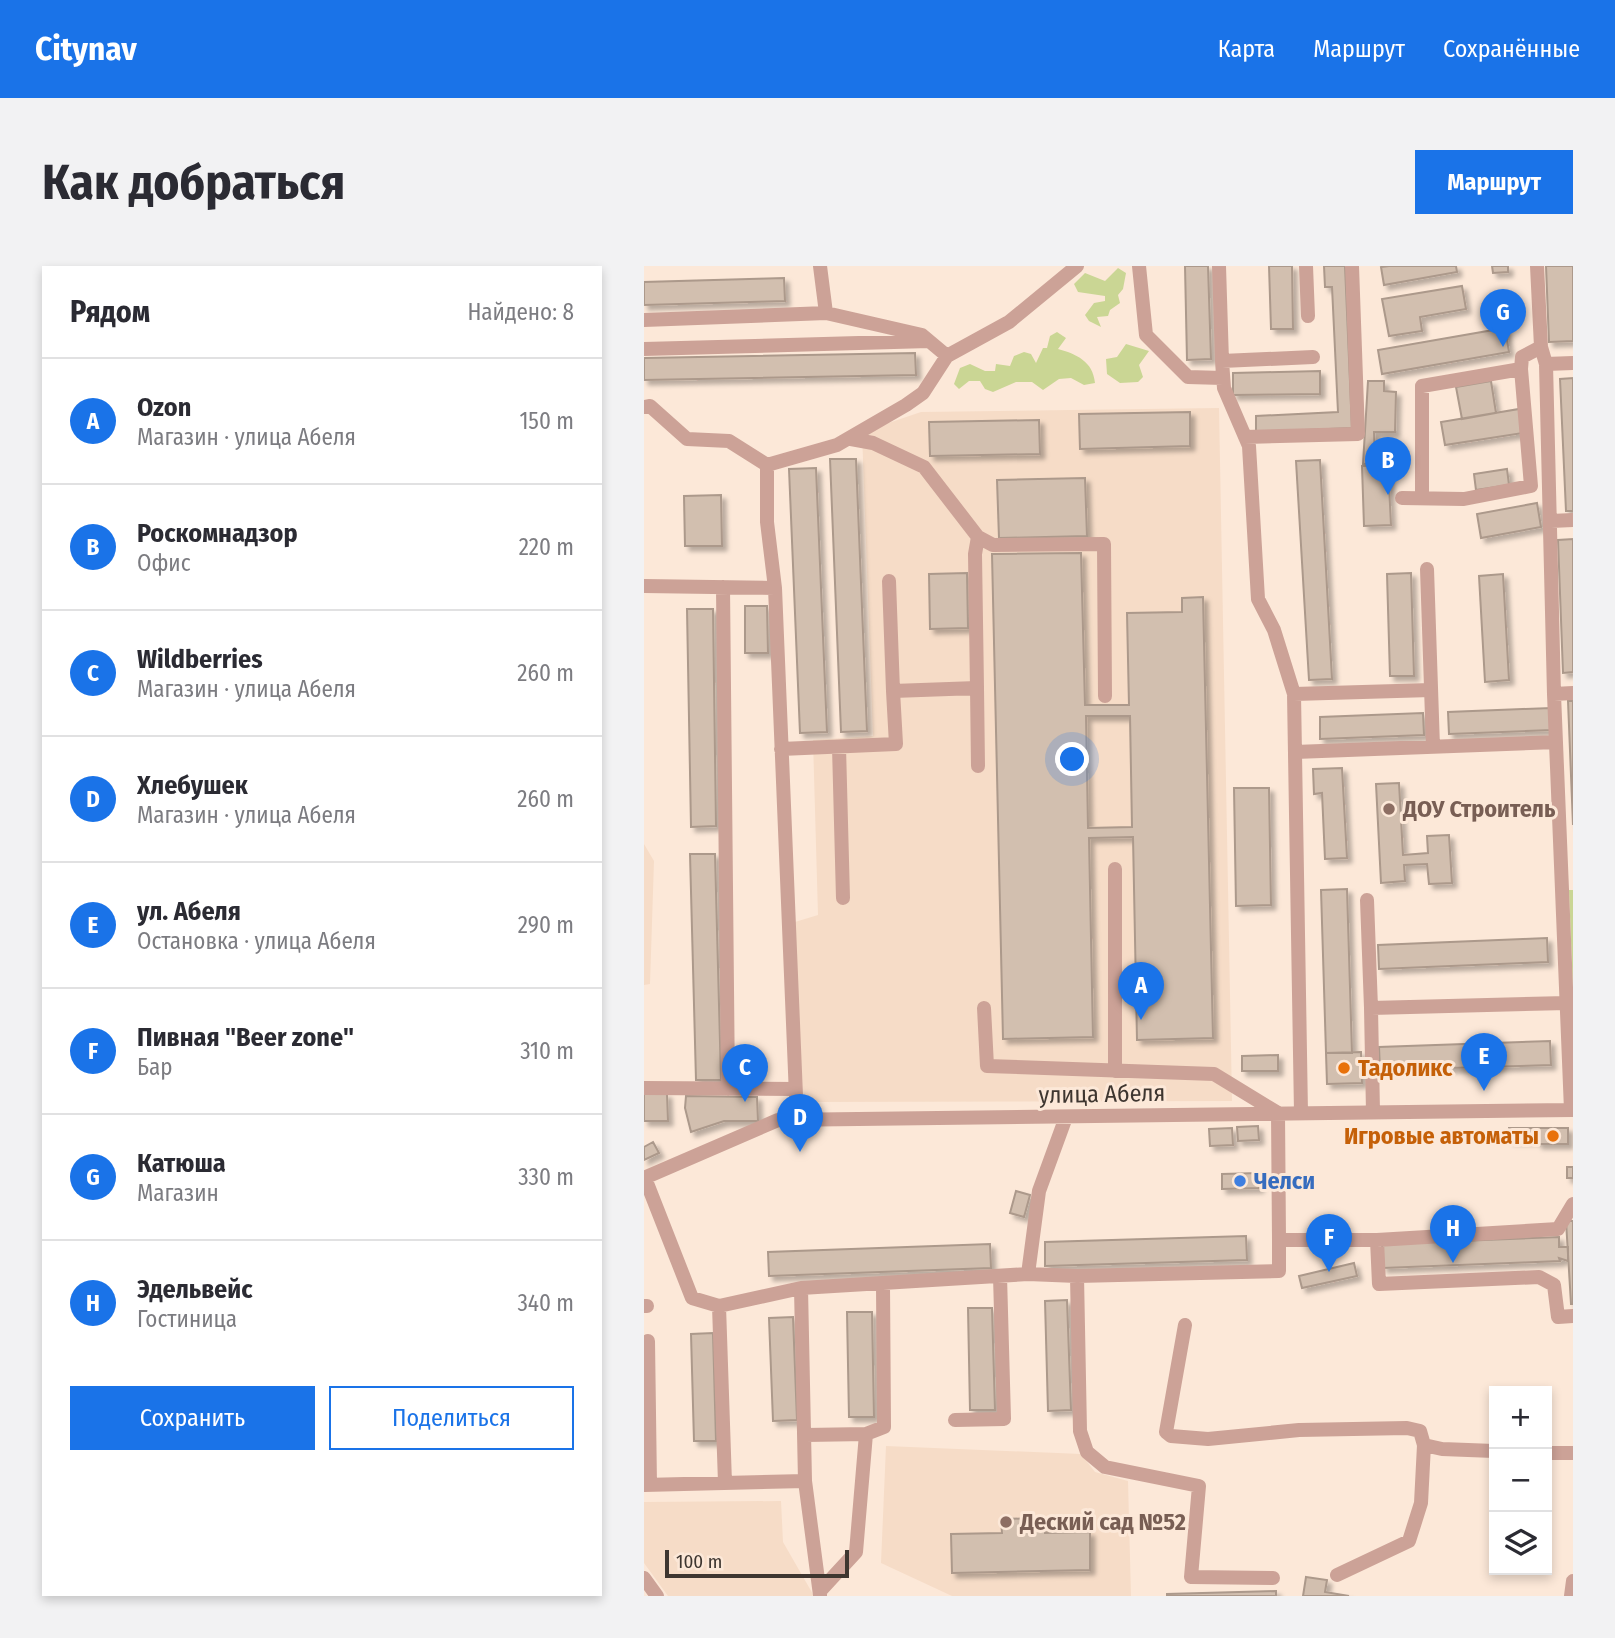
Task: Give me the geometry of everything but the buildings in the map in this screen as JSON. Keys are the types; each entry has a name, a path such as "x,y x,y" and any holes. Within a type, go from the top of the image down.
{"street":[{"path":"820,266 826,313"},
{"path":"767,465 851,439 922,393 947,356 1009,322 1077,266"},
{"path":"1139,266 1146,335 1188,377 1223,378"},
{"path":"1219,266 1224,388 1249,446 1258,599 1274,631 1294,694 1301,1113"},
{"path":"1306,266 1308,316"},
{"path":"1245,437 1358,434 1352,266"},
{"path":"1538,266 1541,347 1546,364 1552,522 1556,742 1568,885 1567,1003 1572,1110"},
{"path":"644,320 826,313 922,335 947,356"},
{"path":"644,349 929,341"},
{"path":"1402,498 1464,499 1531,486 1521,369 1522,357 1541,347"},
{"path":"1222,360 1312,357"},
{"path":"1546,364 1573,363"},
{"path":"1422,498 1422,386 1521,369"},
{"path":"644,407 650,406 687,439 729,440 767,465"},
{"path":"851,439 873,443 924,467 978,537 993,545 1104,544 1105,696"},
{"path":"767,465 767,522 775,588 797,1120"},
{"path":"1552,522 1573,520"},
{"path":"978,537 975,554 978,766"},
{"path":"1427,569 1433,747"},
{"path":"782,749 895,744 889,580"},
{"path":"644,586 775,588"},
{"path":"723,587 728,1088"},
{"path":"893,691 977,688"},
{"path":"1294,694 1431,690"},
{"path":"1554,694 1573,693"},
{"path":"1295,752 1556,742"},
{"path":"839,747 843,898"},
{"path":"1115,869 1115,1071"},
{"path":"1367,900 1373,1112"},
{"path":"1371,1008 1567,1003"},
{"path":"644,1178 692,1298 719,1306 801,1288 1028,1274 1077,1276 1279,1270 1278,1113 1214,1074 987,1066 984,1008"},
{"path":"644,1088 795,1089"},
{"name":"улица Абеля","path":"644,1178 778,1120 1572,1110"},
{"path":"1028,1274 1039,1191 1066,1117"},
{"path":"1279,1240 1377,1240 1559,1230 1573,1204"},
{"path":"1377,1240 1379,1283 1539,1277 1554,1285 1558,1317 1573,1316"},
{"path":"955,1420 1004,1419 1000,1276"},
{"path":"1077,1276 1080,1431 1087,1452 1105,1467 1199,1486 1191,1577 1273,1578"},
{"path":"806,1435 866,1434 884,1427 883,1285"},
{"path":"801,1288 805,1481 820,1593"},
{"path":"719,1306 725,1483"},
{"path":"1185,1325 1166,1432 1171,1436 1208,1439 1300,1430 1407,1428 1420,1431 1424,1445 1421,1503 1409,1541 1337,1575"},
{"path":"648,1340 647,1485 805,1481"},
{"path":"820,1593 856,1552 866,1434"},
{"path":"1424,1445 1442,1450 1489,1451"},
{"path":"1552,1452 1573,1453"},
{"path":"644,1578 657,1596"},
{"path":"1571,1596 1573,1581"}],"shaded area":[{"path":"1219,408 1232,1101 802,1102 795,922 818,915 813,740 873,736 862,432 921,412"},
{"path":"644,844 654,861 650,984 644,985"},
{"name":"Деский сад №52","path":"886,1446 1081,1454 1095,1472 1128,1481 1131,1596 952,1596 881,1563"},
{"path":"781,1501 783,1542 814,1596 668,1596 644,1563 644,1502"}],"green space":[{"path":"1118,268 1126,273 1123,289 1118,295 1120,303 1110,310 1108,316 1097,317 1101,327 1089,321 1085,315 1094,303 1105,301 1105,296 1078,292 1074,284 1085,273 1105,281"},
{"path":"1057,332 1066,338 1058,349 1077,356 1087,364 1094,375 1095,383 1084,385 1071,378 1059,379 1043,390 1032,382 1016,382 993,392 985,389 980,381 969,381 959,389 954,384 960,368 970,364 985,371 995,371 996,364 1010,366 1014,356 1024,352 1031,354 1036,363 1043,348 1047,348 1050,336"},
{"path":"1126,344 1149,351 1139,365 1143,377 1138,382 1120,383 1107,374 1106,359 1117,357"},
{"path":"1569,890 1573,890 1573,991"}],"place":[{"name":"Катюша","path":"1503,347"},
{"name":"Роскомнадзор","path":"1388,495"},
{"name":"ДОУ Строитель","path":"1389,809"},
{"name":"Ozon","path":"1141,1020"},
{"name":"Тадоликс","path":"1344,1068"},
{"name":"ул. Абеля","path":"1484,1091"},
{"name":"Wildberries","path":"745,1102"},
{"name":"Игровые автоматы","path":"1553,1136"},
{"name":"Хлебушек","path":"800,1152"},
{"name":"Челси","path":"1240,1181"},
{"name":"Эдельвейс","path":"1453,1263"},
{"name":"Пивная \"Beer zone\"","path":"1329,1272"},
{"name":"Деский сад №52","path":"1006,1522"}]}
